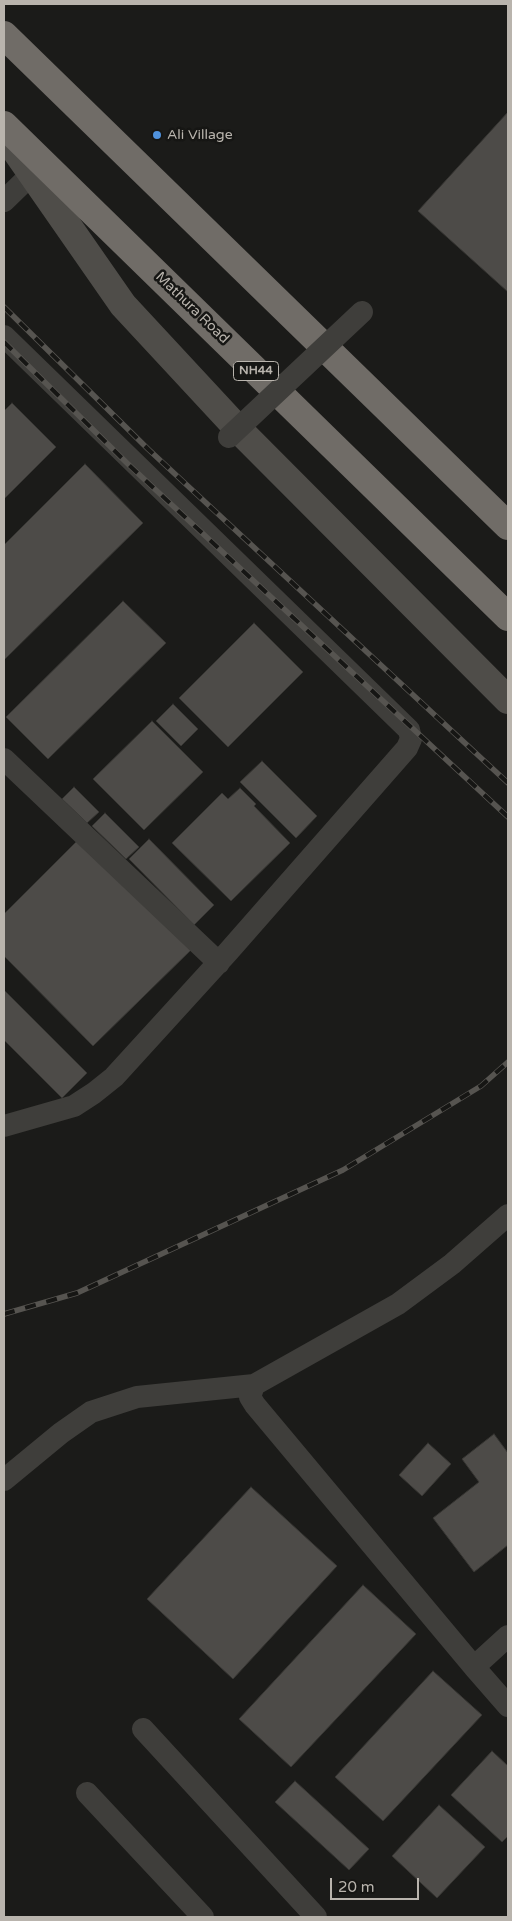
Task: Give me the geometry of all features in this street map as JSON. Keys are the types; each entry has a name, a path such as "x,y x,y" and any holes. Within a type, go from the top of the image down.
{"highway":[{"path":"4,35 508,526"},
{"name":"Mathura Road","path":"4,125 37,168 508,617"}],"street":[{"path":"4,134 37,168 123,305 239,430 508,700"},
{"path":"4,201 37,168"},
{"path":"229,437 362,312"},
{"path":"4,336 409,730 411,739 407,748 219,963 114,1078 74,1106 4,1126"},
{"path":"4,759 219,963"},
{"path":"4,1480 91,1412 137,1397 254,1385 398,1304 452,1264 508,1215"},
{"path":"254,1385 250,1397 255,1405 474,1668 508,1706"},
{"path":"474,1668 508,1636"},
{"path":"143,1729 316,1917"},
{"path":"87,1793 203,1917"}],"building":[{"path":"508,112 508,292 418,211"},
{"path":"12,403 56,447 4,499 4,411"},
{"path":"85,464 143,523 4,660 4,545"},
{"path":"123,601 166,643 48,759 6,717"},
{"path":"254,623 303,672 228,747 179,698"},
{"path":"173,704 198,729 181,746 156,721"},
{"path":"152,721 203,772 144,830 93,779"},
{"path":"262,761 317,816 296,838 240,782"},
{"path":"74,787 99,812 87,823 62,799"},
{"path":"240,788 256,804 254,806 290,843 231,901 172,843 222,793 228,799"},
{"path":"105,813 139,847 126,859 92,826"},
{"path":"80,838 191,950 93,1046 4,956 4,914"},
{"path":"149,839 214,905 194,925 129,859"},
{"path":"4,990 87,1073 62,1098 4,1040"},
{"path":"494,1434 508,1453 508,1545 474,1572 433,1518 479,1482 462,1459"},
{"path":"428,1443 451,1464 422,1496 399,1475"},
{"path":"251,1487 337,1566 233,1679 147,1599"},
{"path":"363,1585 416,1634 291,1767 239,1719"},
{"path":"433,1671 482,1715 383,1821 335,1777"},
{"path":"492,1751 508,1766 508,1836 502,1842 451,1795"},
{"path":"295,1781 369,1849 349,1870 275,1802"},
{"path":"439,1805 485,1847 437,1898 392,1856"}],"railway":[{"path":"4,307 148,449 508,783"},
{"path":"4,342 130,466 508,817"},
{"path":"4,1314 77,1293 343,1170 481,1086 508,1062"}],"place":[{"name":"Ali Village","path":"157,135"}]}
